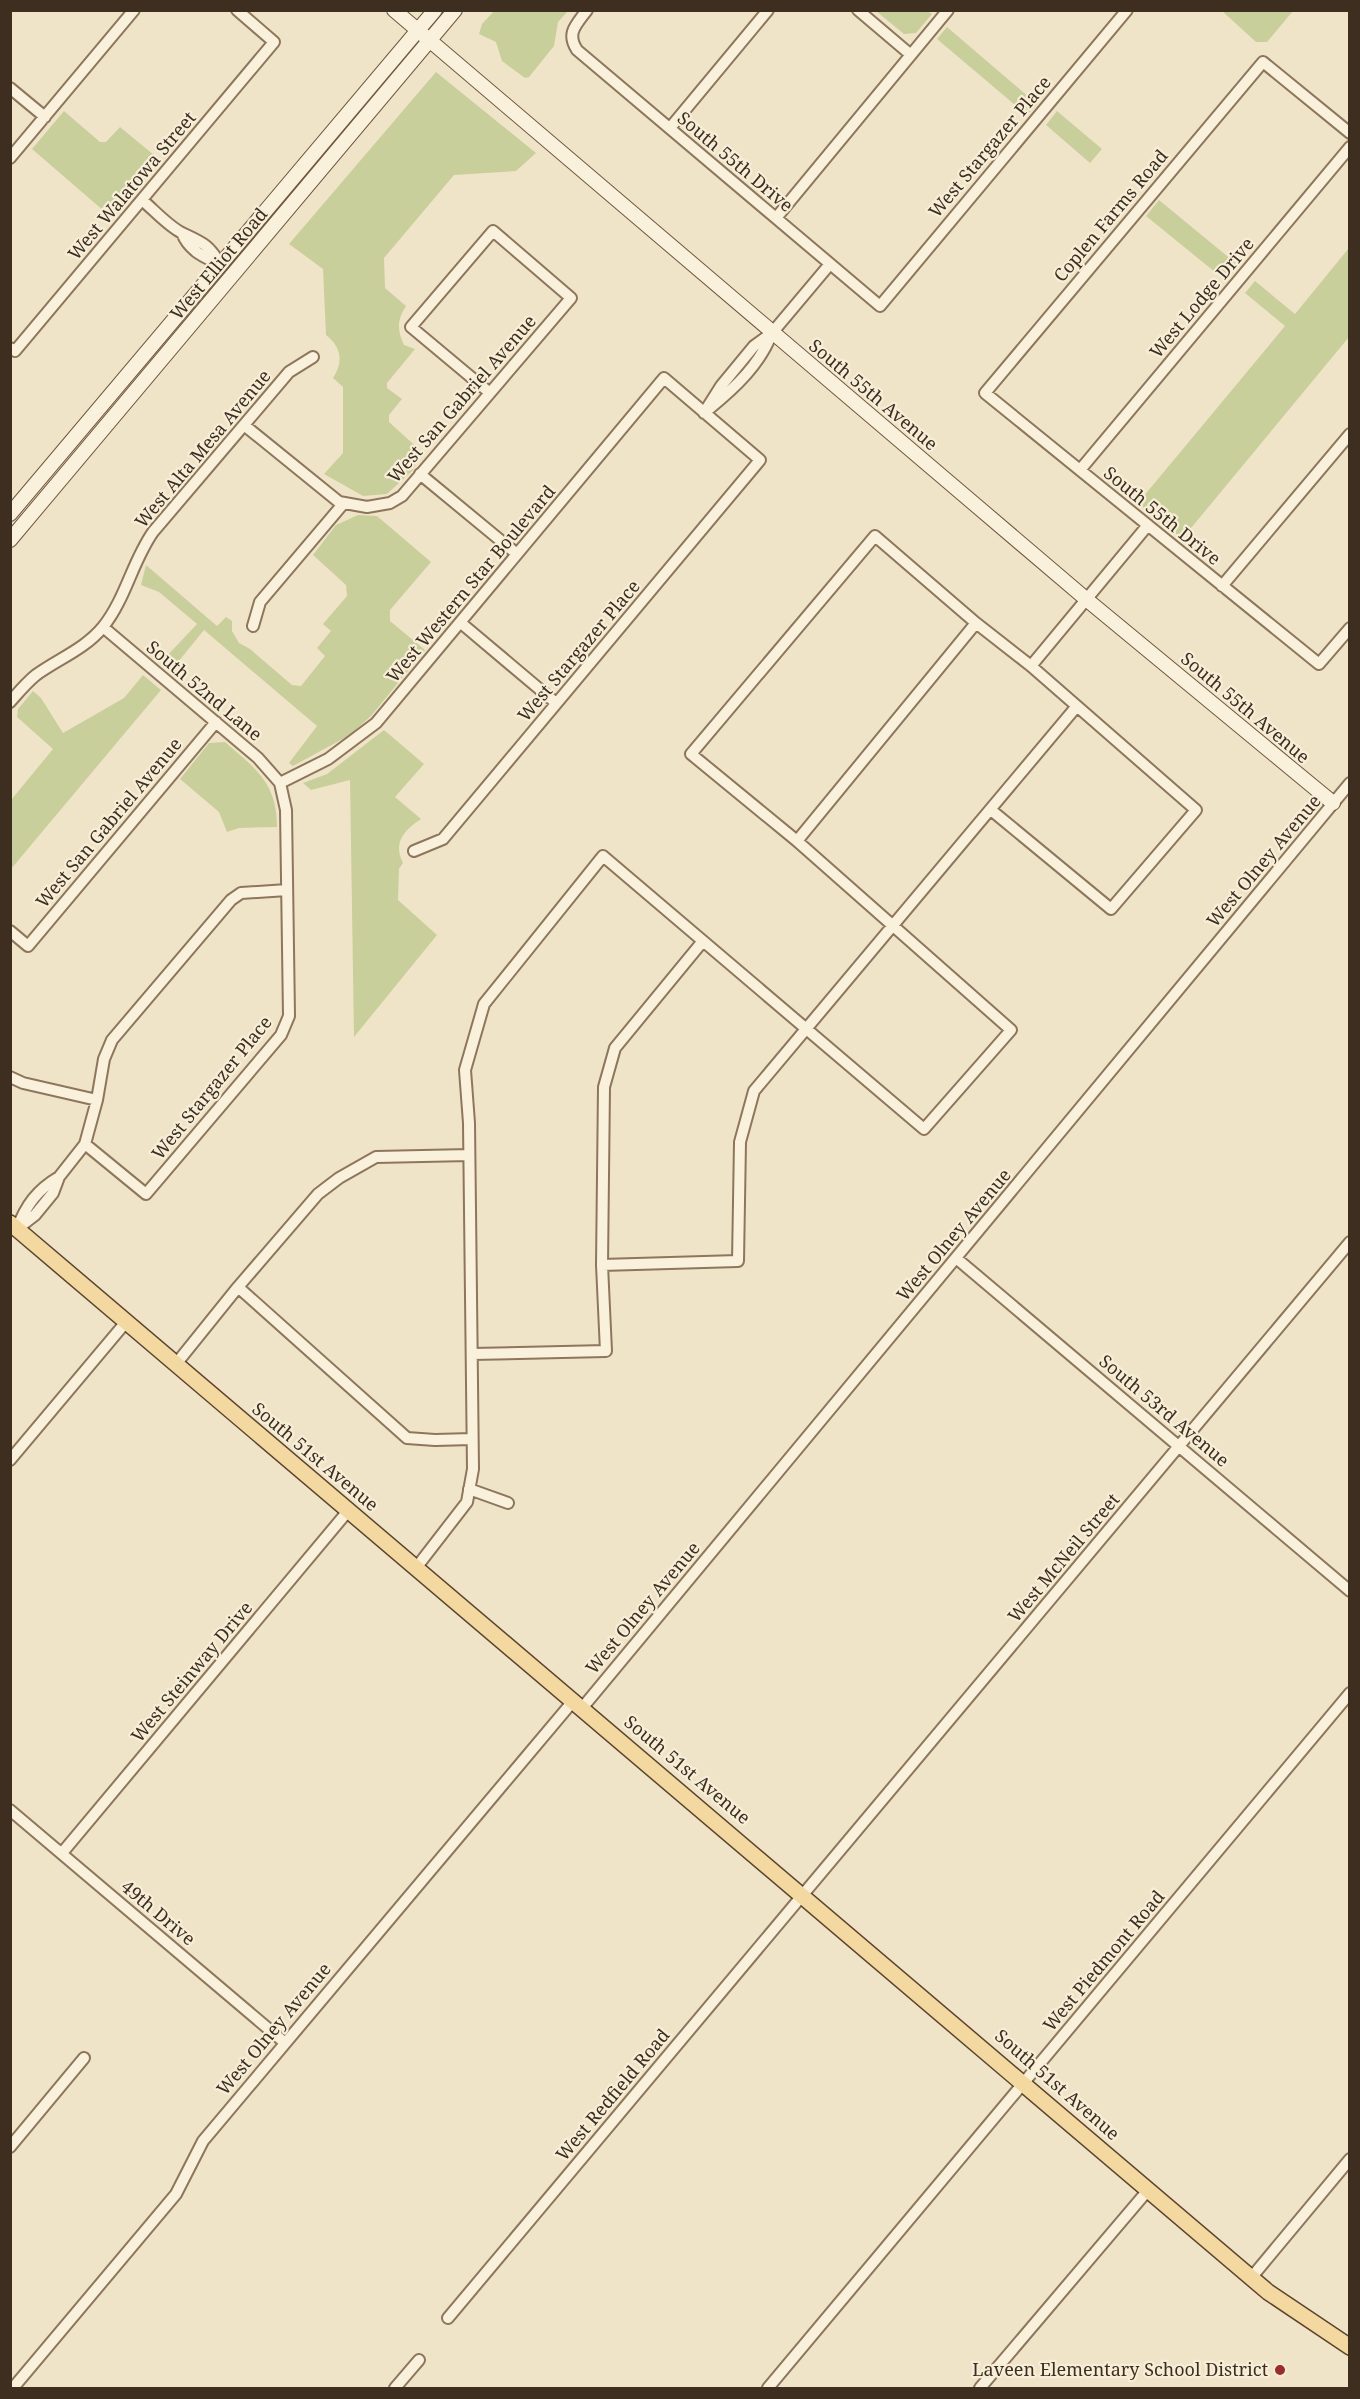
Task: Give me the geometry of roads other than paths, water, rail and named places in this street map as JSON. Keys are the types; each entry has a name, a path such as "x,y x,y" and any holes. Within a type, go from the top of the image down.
{"main road":[{"name":"South 55th Avenue","path":"394,10 1086,599 1332,803"},
{"name":"West Elliot Road","path":"10,514 435,10"},
{"name":"West Elliot Road","path":"10,540 455,10"},
{"name":"South 51st Avenue","path":"14,1226 1024,2081 1251,2278 1268,2292 1347,2343"}],"street":[{"path":"10,158 134,10"},
{"name":"West Walatowa Street","path":"13,349 274,42 237,10"},
{"name":"South 55th Drive","path":"587,10 572,30 571,41 577,51 880,306"},
{"path":"670,128 768,10"},
{"path":"858,10 911,55"},
{"path":"776,218 948,10"},
{"name":"West Stargazer Place","path":"880,306 1127,10"},
{"name":"Coplen Farms Road","path":"985,393 1263,62 1350,134"},
{"path":"10,88 45,117"},
{"name":"West Lodge Drive","path":"1080,470 1350,147"},
{"path":"142,200 182,233 194,236 213,251 221,265 234,274"},
{"name":"West San Gabriel Avenue","path":"343,504 367,507 397,500 490,393 571,298 493,231 411,327 490,393"},
{"path":"704,413 729,393 764,353 772,333 830,264"},
{"name":"West Alta Mesa Avenue","path":"10,702 14,690 77,651 103,627 119,603 140,553 153,532 289,372 314,357"},
{"name":"West Western Star Boulevard","path":"280,783 328,759 376,723 664,378 704,413"},
{"name":"South 55th Drive","path":"985,393 1319,664 1350,628"},
{"name":"West Stargazer Place","path":"414,851 443,839 760,460 704,413"},
{"path":"244,425 326,493 343,504 260,602 253,626"},
{"path":"1222,586 1350,434"},
{"path":"420,474 518,554"},
{"path":"1031,666 1148,525"},
{"path":"416,1568 467,1502 473,1468 469,1155 465,1070 484,1004 603,856 924,1129 1011,1030 893,925 691,753 875,536 976,623 1031,666 1196,810 1111,909 992,810"},
{"path":"460,623 556,703"},
{"path":"797,842 976,623"},
{"name":"South 52nd Lane","path":"103,627 265,764 280,783"},
{"path":"602,1265 738,1261 740,1142 753,1092 1077,706"},
{"name":"West San Gabriel Avenue","path":"10,931 28,946 216,722"},
{"name":"West Stargazer Place","path":"85,1144 146,1194 281,1035 289,1016 286,810 280,783"},
{"name":"West Olney Avenue","path":"13,2388 176,2194 203,2141 284,2042 578,1703 956,1258 1350,783"},
{"path":"14,1226 35,1215 53,1193 59,1177 85,1144 97,1100 104,1059 112,1040 220,912 241,893 287,890"},
{"path":"472,1354 606,1351 602,1265 604,1087 615,1048 703,941"},
{"path":"10,1077 23,1083 97,1100"},
{"path":"176,1364 318,1194 339,1178 376,1157 469,1155"},
{"name":"West McNeil Street","path":"802,1894 1350,1242"},
{"name":"South 53rd Avenue","path":"956,1258 1350,1591"},
{"path":"238,1287 407,1437 435,1440 472,1439"},
{"path":"10,1460 126,1322"},
{"path":"469,1489 508,1503"},
{"name":"West Steinway Drive","path":"62,1853 348,1511"},
{"name":"West Piedmont Road","path":"768,2388 1350,1693"},
{"name":"49th Drive","path":"10,1810 284,2042"},
{"name":"West Redfield Road","path":"448,2318 802,1894"},
{"path":"10,2147 84,2058"},
{"path":"1251,2278 1350,2159"},
{"path":"980,2388 1149,2189"},
{"path":"395,2388 419,2360"}],"place":[{"name":"Laveen Elementary School District","path":"1280,2370"}]}
